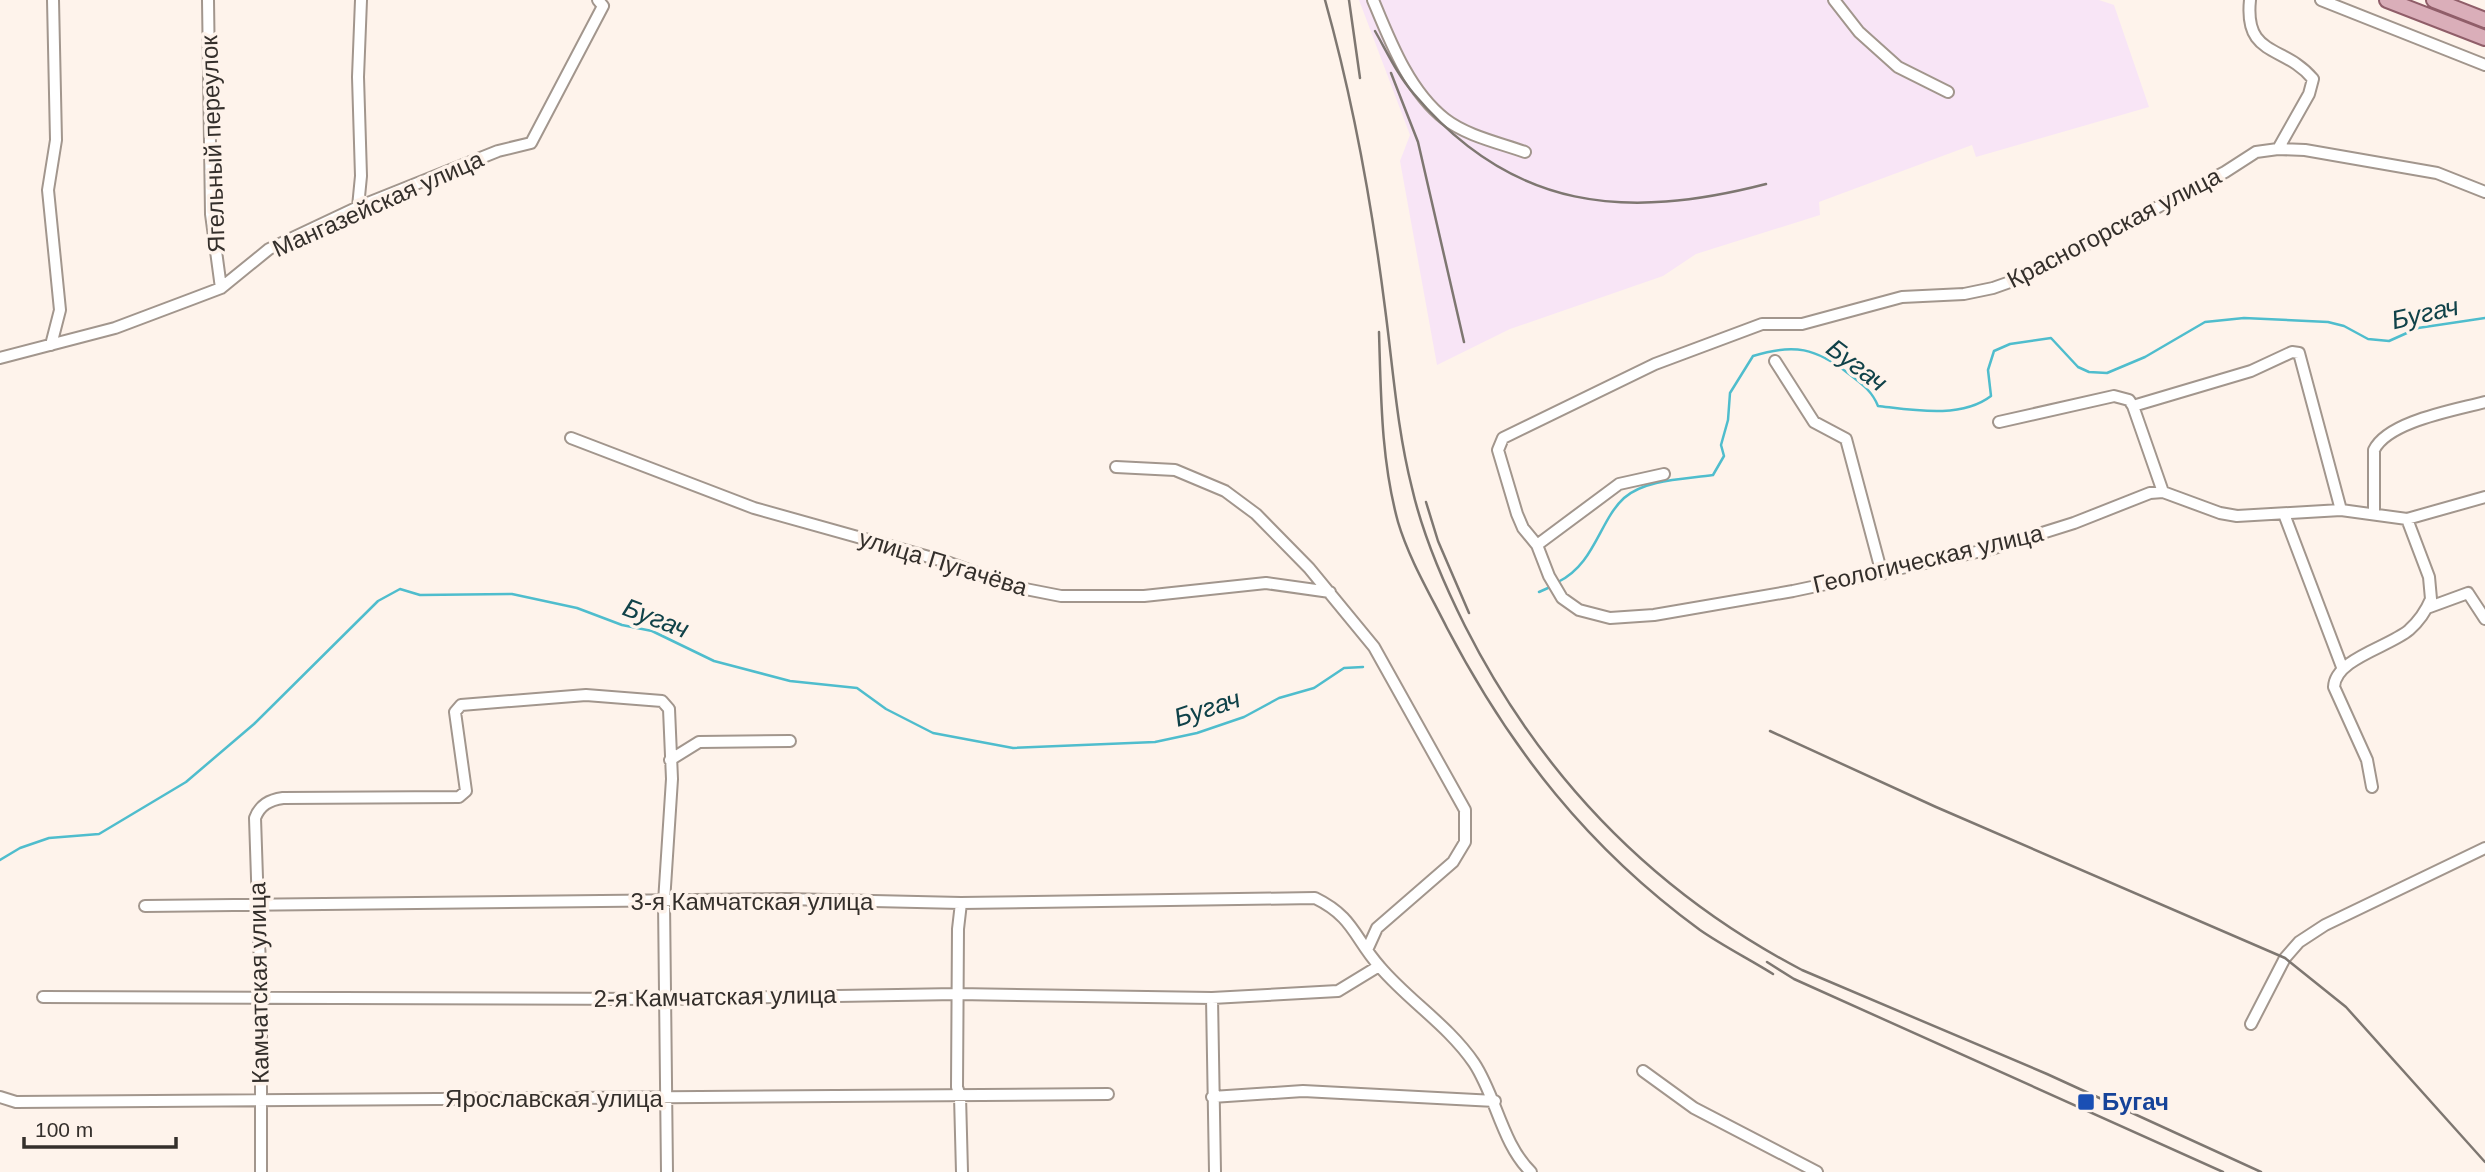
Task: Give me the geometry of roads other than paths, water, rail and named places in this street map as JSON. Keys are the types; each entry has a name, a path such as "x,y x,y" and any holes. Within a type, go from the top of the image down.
{"main road":[{"path":"2387,0 2485,38"},
{"path":"2434,0 2485,20"}],"street":[{"path":"51,345 60,310 48,190 56,140 53,0"},
{"name":"Ягельный переулок","path":"208,0 211,214 221,288"},
{"path":"358,207 361,176 358,77 361,0"},
{"name":"Мангазейская улица","path":"0,358 115,328 221,288 269,249 358,207 498,151 531,143 603,6 598,0"},
{"path":"1373,0 1395,54 1445,119 1467,131 1525,152"},
{"path":"1833,0 1859,32 1898,67 1948,92"},
{"path":"2250,0 2250,28 2257,41 2297,65 2313,79 2309,94 2278,149"},
{"path":"2320,0 2485,65"},
{"name":"Красногорская улица","path":"1611,618 1579,610 1562,598 1549,576 1538,545 1523,528 1517,514 1498,450 1503,438 1655,364 1762,324 1802,324 1902,297 1964,294 2024,277 2225,172 2256,152 2278,149 2437,173 2485,192"},
{"path":"2133,406 2251,371 2292,352 2299,353 2341,510"},
{"path":"1775,361 1814,422 1846,439 1881,574"},
{"path":"1998,422 2114,396 2129,400 2163,492 2220,513 2284,514 2341,510 2407,519 2485,497"},
{"path":"2374,514 2374,450 2378,443 2399,428 2422,419 2485,402"},
{"name":"улица Пугачёва","path":"571,438 754,508 947,562 1015,587 1061,596 1144,596 1266,583 1329,592"},
{"path":"1116,467 1175,470 1225,491 1256,514 1329,592 1374,648 1465,810 1465,842 1453,862 1377,928 1367,950 1379,967 1443,1026 1473,1063 1495,1101 1514,1148 1531,1172"},
{"path":"1538,545 1619,484 1664,474"},
{"name":"Геологическая улица","path":"1611,618 1654,615 1881,574 1991,549 2074,523 2150,493 2163,492"},
{"path":"2284,514 2342,667"},
{"path":"2372,787 2367,760 2334,687 2334,680 2342,667 2408,631 2427,608 2432,592 2429,577 2407,519"},
{"path":"2427,608 2468,593 2485,619"},
{"name":"Камчатская улица","path":"261,1172 261,998 255,818 262,806 269,801 283,798 459,797 466,792 455,712 461,705 586,695 662,701 669,709 670,760"},
{"path":"667,1172 664,902 672,779 670,760 699,742 790,741"},
{"path":"2251,1024 2285,958 2299,942 2325,925 2485,848"},
{"name":"3-я Камчатская улица","path":"145,906 785,899 961,904 1315,898 1329,905 1351,923 1367,950"},
{"path":"961,904 957,1087 960,1096 962,1172"},
{"name":"2-я Камчатская улица","path":"43,997 665,999 957,994 1212,998 1338,991 1379,967"},
{"path":"1212,998 1212,1097 1216,1116 1214,1172"},
{"path":"1643,1071 1694,1108 1817,1172"},
{"path":"1212,1097 1303,1091 1495,1101"},
{"name":"Ярославская улица","path":"0,1097 16,1102 1108,1094"}],"waterway":[{"name":"Бугач","path":"1558,582 1580,565 1589,554 1608,518 1624,498 1655,483 1713,475 1724,456 1721,445 1728,420 1730,393 1753,356 1793,349 1815,353 1858,381 1870,392 1878,406 1936,411 1966,408 1991,396 1988,370 1994,351 2010,344 2051,338 2078,367 2089,372 2107,373 2145,357 2205,322 2244,318 2328,322 2344,326 2368,339 2389,341 2418,328 2485,318"},
{"path":"1539,592 1548,588"},
{"name":"Бугач","path":"0,860 20,848 49,838 99,834 186,782 254,724 378,601 400,589 420,595 512,594 577,608 622,625 652,631 714,661 790,681 857,688 886,709 933,733 1013,748 1155,742 1197,733 1244,717 1279,698 1314,688 1344,668 1363,667"}],"railway":[{"path":"1325,0 1361,153 1380,269 1403,443 1422,524 1449,593 1495,681 1566,780 1606,825 1650,866 1697,904 1748,939 1802,970 2047,1074 2261,1172"},
{"path":"1349,0 1360,78"},
{"path":"1375,31 1408,87 1452,133 1491,162 1532,183 1575,196 1619,202 1666,202 1766,184"},
{"path":"1391,73 1418,142 1464,342"},
{"path":"1379,332 1385,452 1398,522 1420,576 1472,673 1526,756 1588,831 1622,865 1700,930 1773,974"},
{"path":"1426,502 1438,541 1469,613"},
{"path":"1770,731 1936,807 2285,958 2346,1007 2485,1162"},
{"path":"1767,962 1794,979 2223,1172"}],"place":[{"name":"Бугач","path":"2086,1102"}]}
